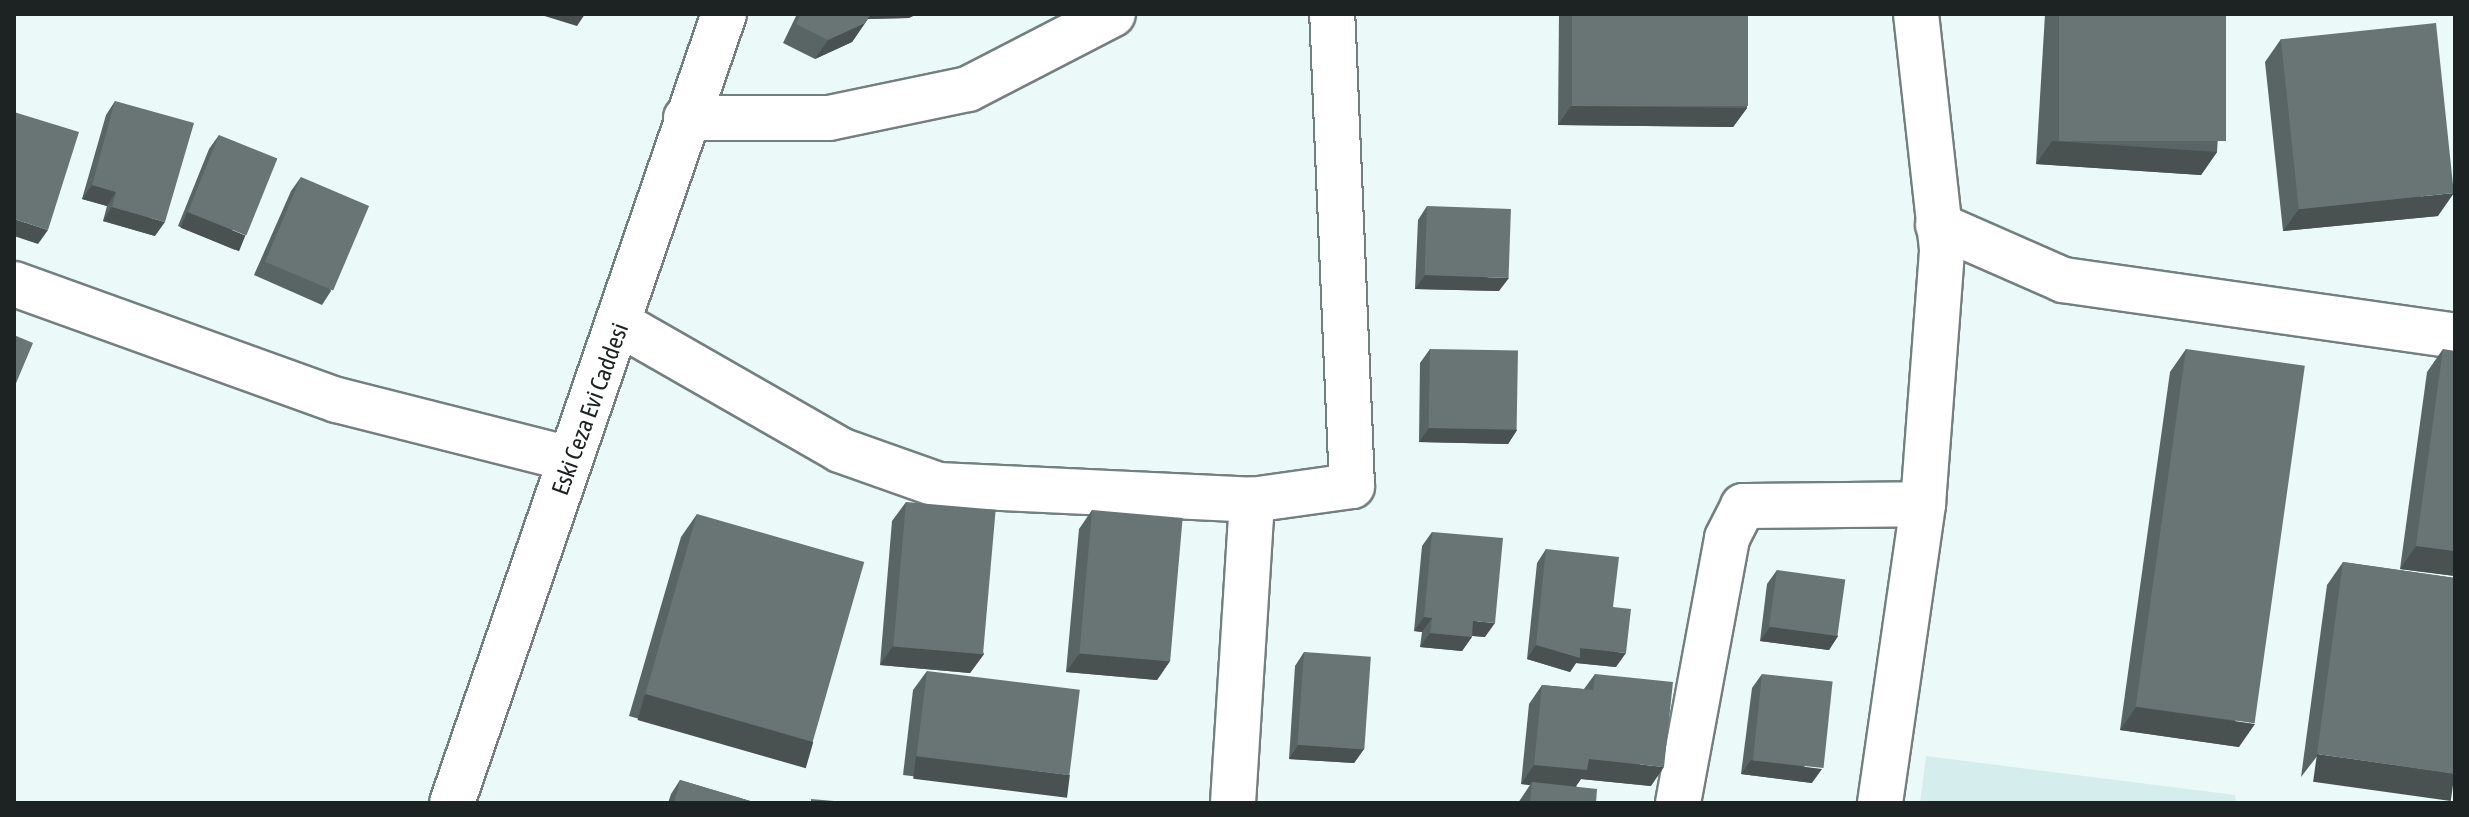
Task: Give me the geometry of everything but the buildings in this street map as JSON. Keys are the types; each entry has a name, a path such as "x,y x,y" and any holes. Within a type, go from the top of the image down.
{"street":[{"name":"Eski Ceza Evi Caddesi","path":"452,803 570,459 622,325 686,118 724,14"},
{"path":"686,118 829,118 968,89 1113,14"},
{"path":"622,325 840,450 939,485 1252,500 1352,486 1332,14"},
{"path":"1880,803 1923,504 1938,225 1916,14"},
{"path":"1938,225 2063,280 2455,336"},
{"path":"14,284 337,400 570,459"},
{"path":"1233,803 1252,500"},
{"path":"1678,803 1727,538 1743,506 1923,504"}],"shaded area":[{"path":"1926,756 2235,795 2236,803 1920,803"}]}
